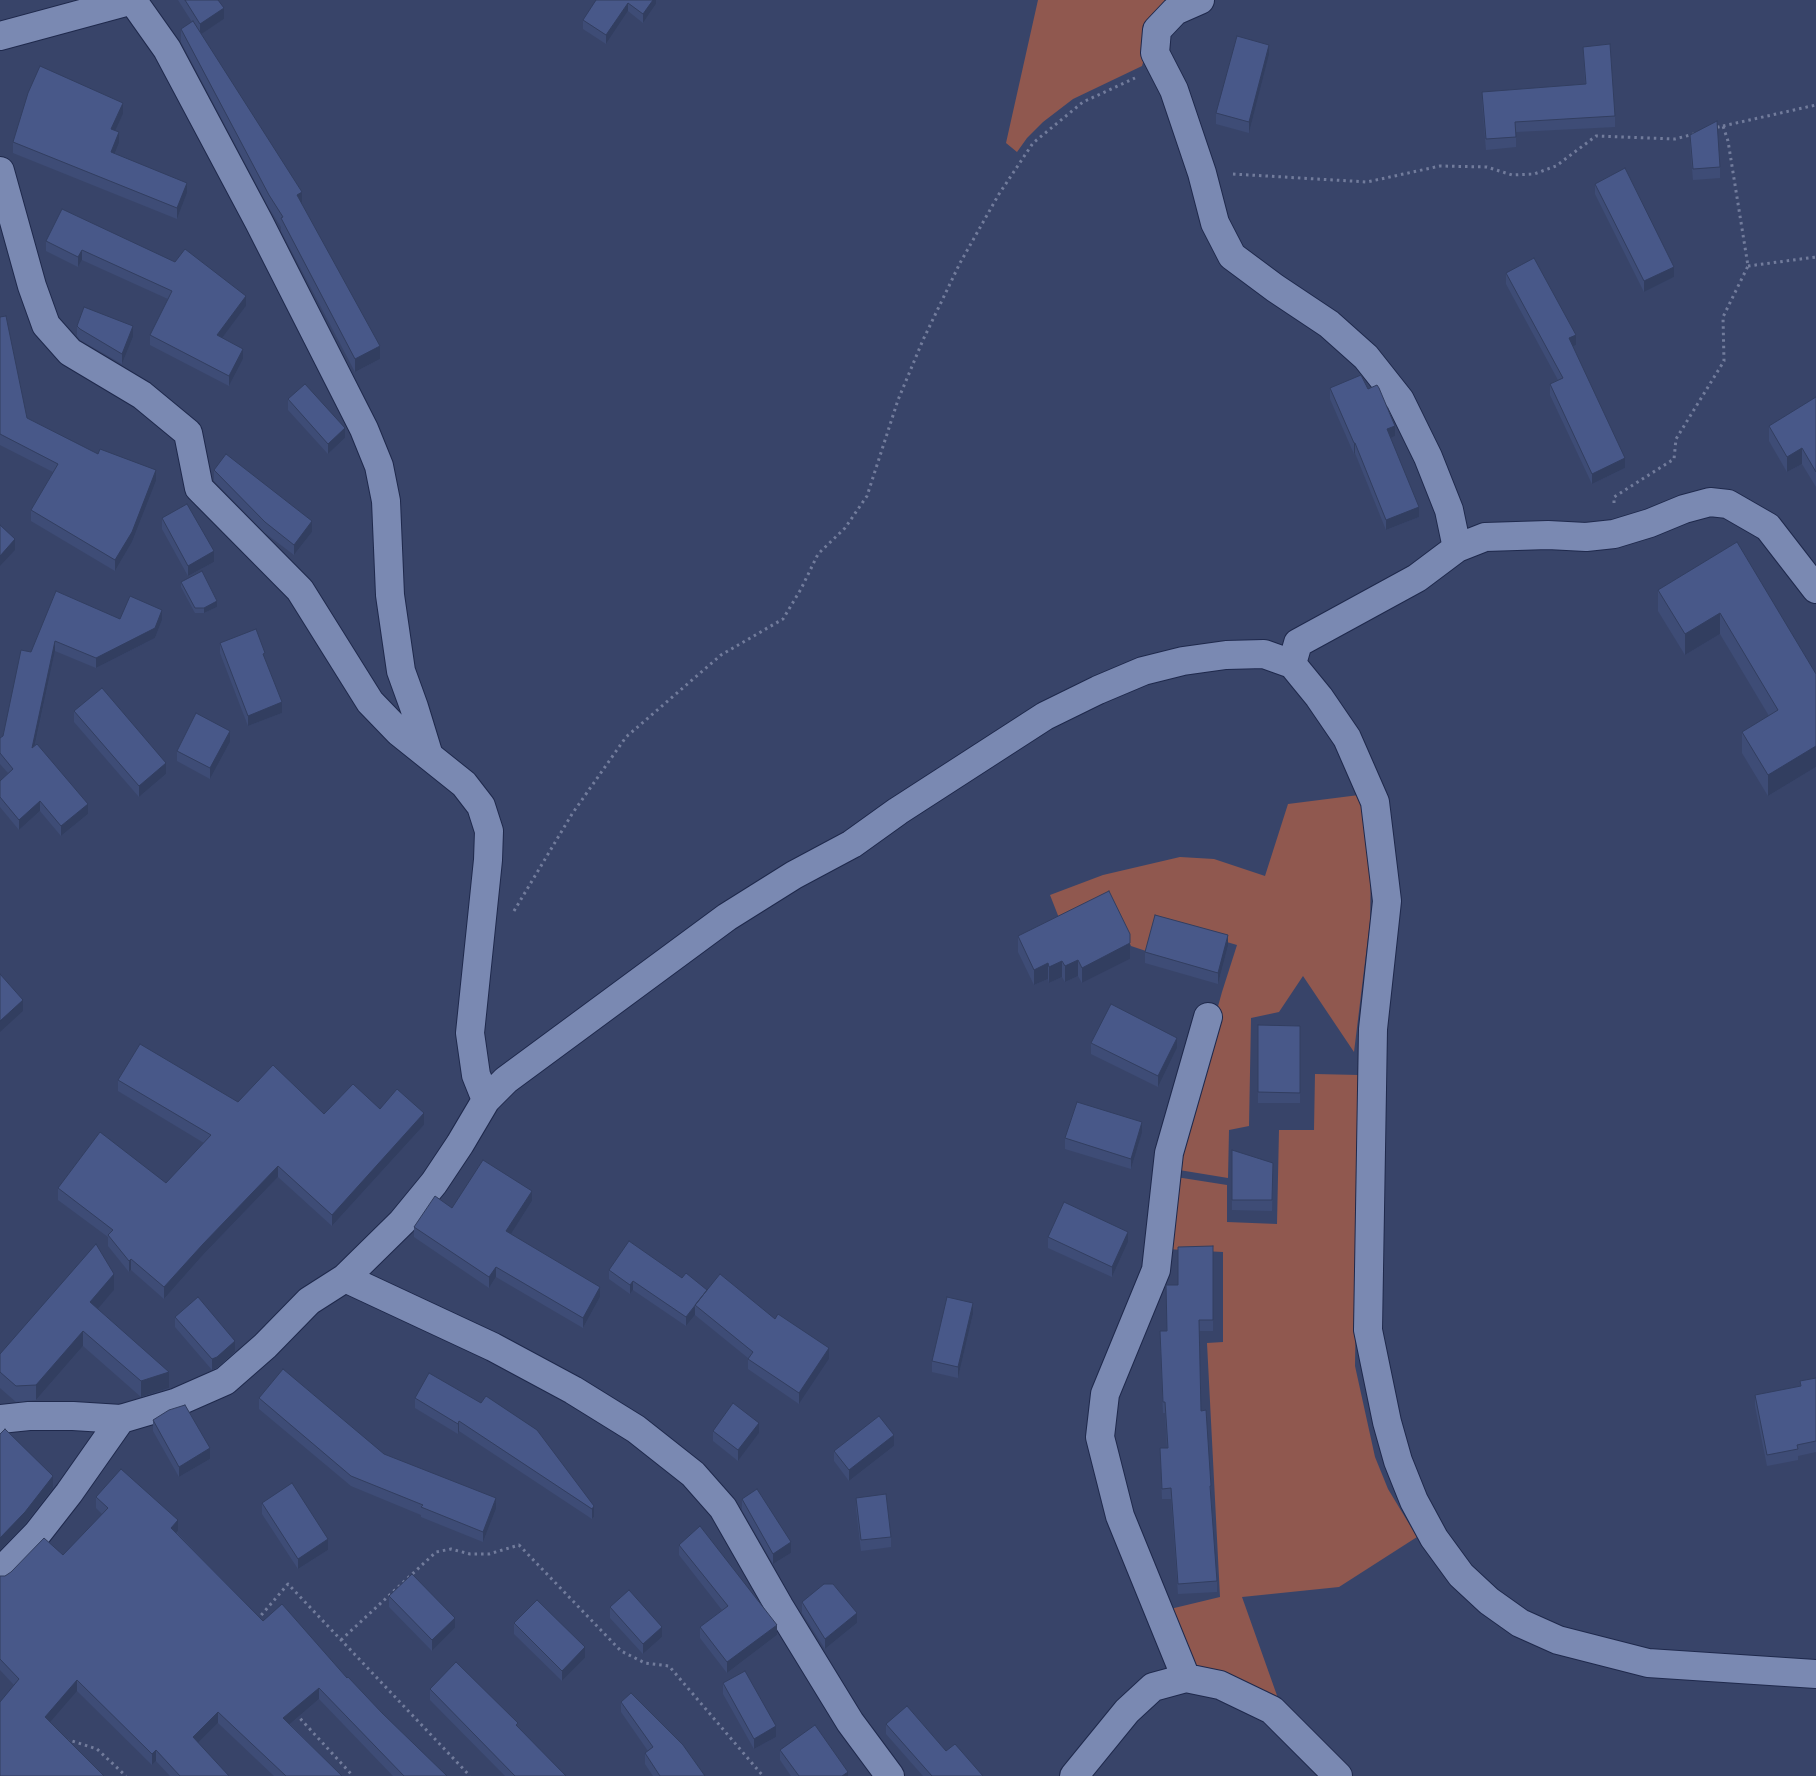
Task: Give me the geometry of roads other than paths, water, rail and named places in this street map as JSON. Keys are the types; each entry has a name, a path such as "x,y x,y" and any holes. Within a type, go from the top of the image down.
{"street":[{"path":"0,36 133,0 167,49 255,214 364,429 379,466 386,501 390,595 401,671 428,756"},
{"path":"1200,0 1175,11 1157,30 1155,53 1174,90 1202,173 1215,223 1232,256 1275,288 1329,324 1366,357 1400,400 1428,457 1449,510 1457,548"},
{"path":"0,171 32,286 46,325 70,352 142,395 188,433 198,488 300,590 370,702 398,732 464,784 481,806 490,831 470,1032 476,1075 486,1100"},
{"path":"1292,664 1298,643 1417,578 1457,548 1485,537 1614,534 1650,523 1684,509 1710,502 1728,504 1768,528 1816,589"},
{"path":"0,1419 64,1416 121,1419 176,1402 225,1381 264,1346 309,1301 345,1278 402,1222 434,1183 486,1100 506,1080 727,917 794,875 852,844 906,806 1045,716 1098,690 1143,671 1183,661 1226,655 1264,654 1292,664 1319,698 1347,738 1375,802 1386,900 1372,1029 1368,1330 1387,1422 1398,1461 1414,1500 1434,1538 1460,1575 1489,1602 1520,1623 1558,1640 1648,1663 1816,1674"},
{"path":"1186,1678 1120,1516 1100,1437 1105,1394 1156,1270 1169,1153 1208,1017"},
{"path":"345,1278 493,1348 574,1390 636,1429 693,1474 723,1508 779,1606 850,1722 890,1776"},
{"path":"0,1572 37,1534 121,1419"},
{"path":"1074,1776 1127,1711 1153,1687 1186,1678 1220,1685 1272,1710 1338,1776"}]}
